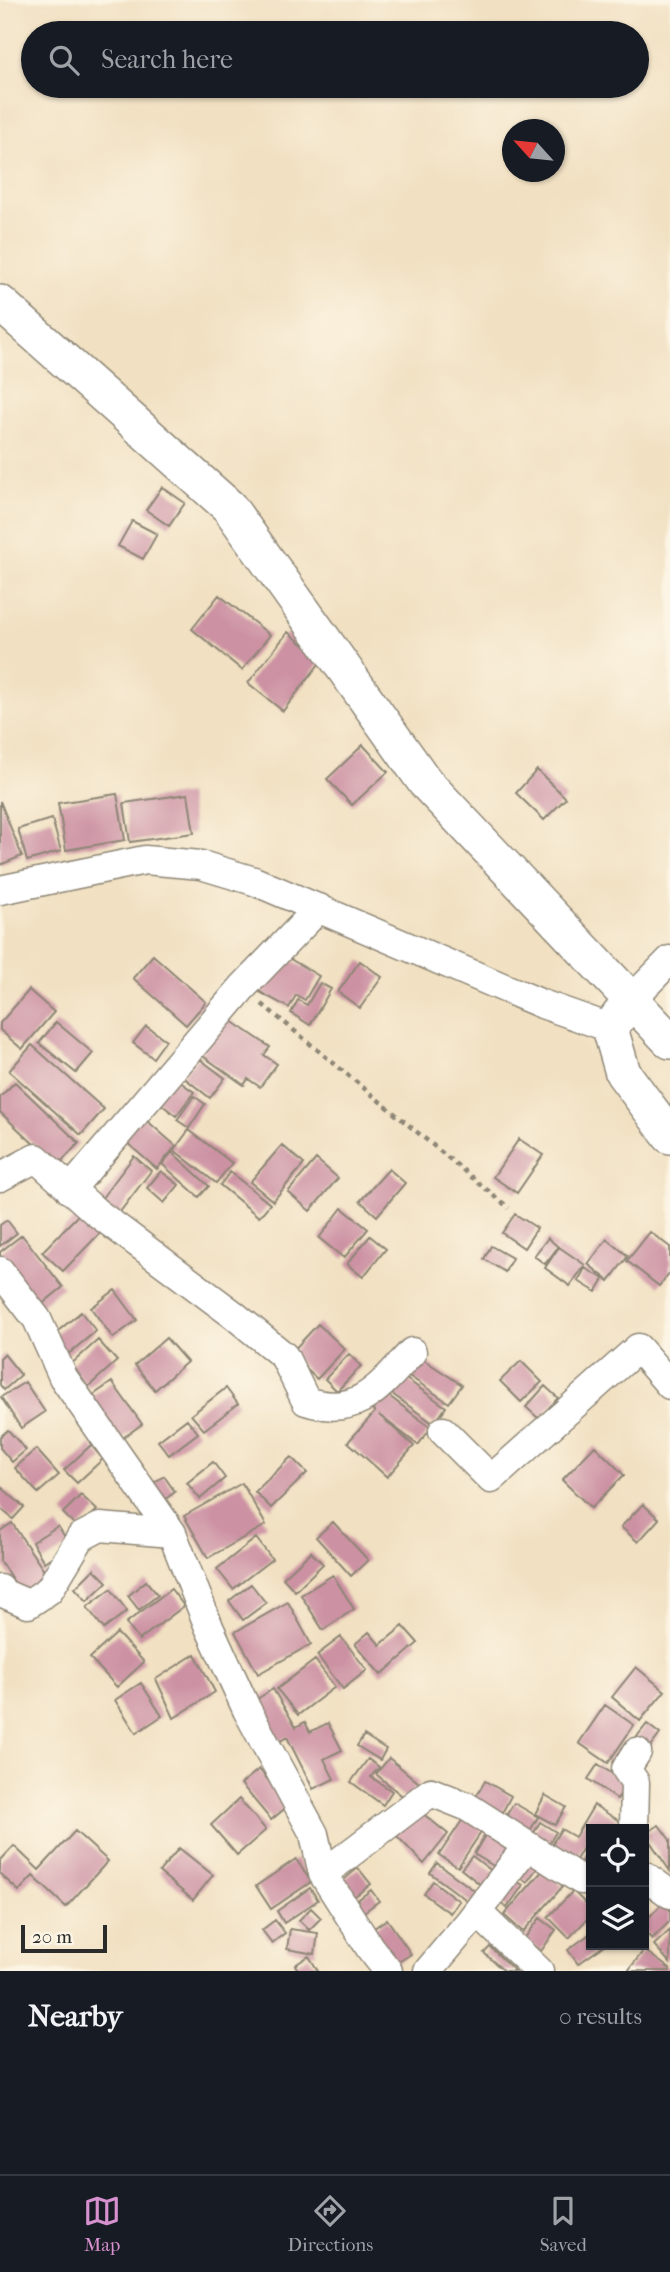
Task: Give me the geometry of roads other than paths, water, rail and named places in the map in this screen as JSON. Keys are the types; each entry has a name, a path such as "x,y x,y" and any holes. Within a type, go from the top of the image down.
{"street":[{"path":"0,303 229,507 425,782 670,1041"},
{"path":"0,890 145,860 201,865 254,881 542,1004 610,1028"},
{"path":"70,1190 243,988 319,908"},
{"path":"610,1028 631,1000 670,960"},
{"path":"610,1028 623,1073 670,1136"},
{"path":"0,1177 36,1158 70,1190 151,1255 234,1315 284,1356 306,1401 325,1407 348,1406 376,1390 412,1352"},
{"path":"0,1271 37,1319 63,1377 172,1533 209,1627 247,1710 314,1834 323,1874 370,1948 388,1971"},
{"path":"443,1431 491,1479 638,1348 670,1385"},
{"path":"0,1589 28,1604 49,1590 81,1536 100,1527 172,1533"},
{"path":"634,1824 635,1783 626,1769 636,1752"},
{"path":"323,1874 432,1792 466,1806 581,1881 586,1880"},
{"path":"428,1971 527,1846"},
{"path":"649,1878 670,1894"},
{"path":"477,1912 539,1971"}]}
